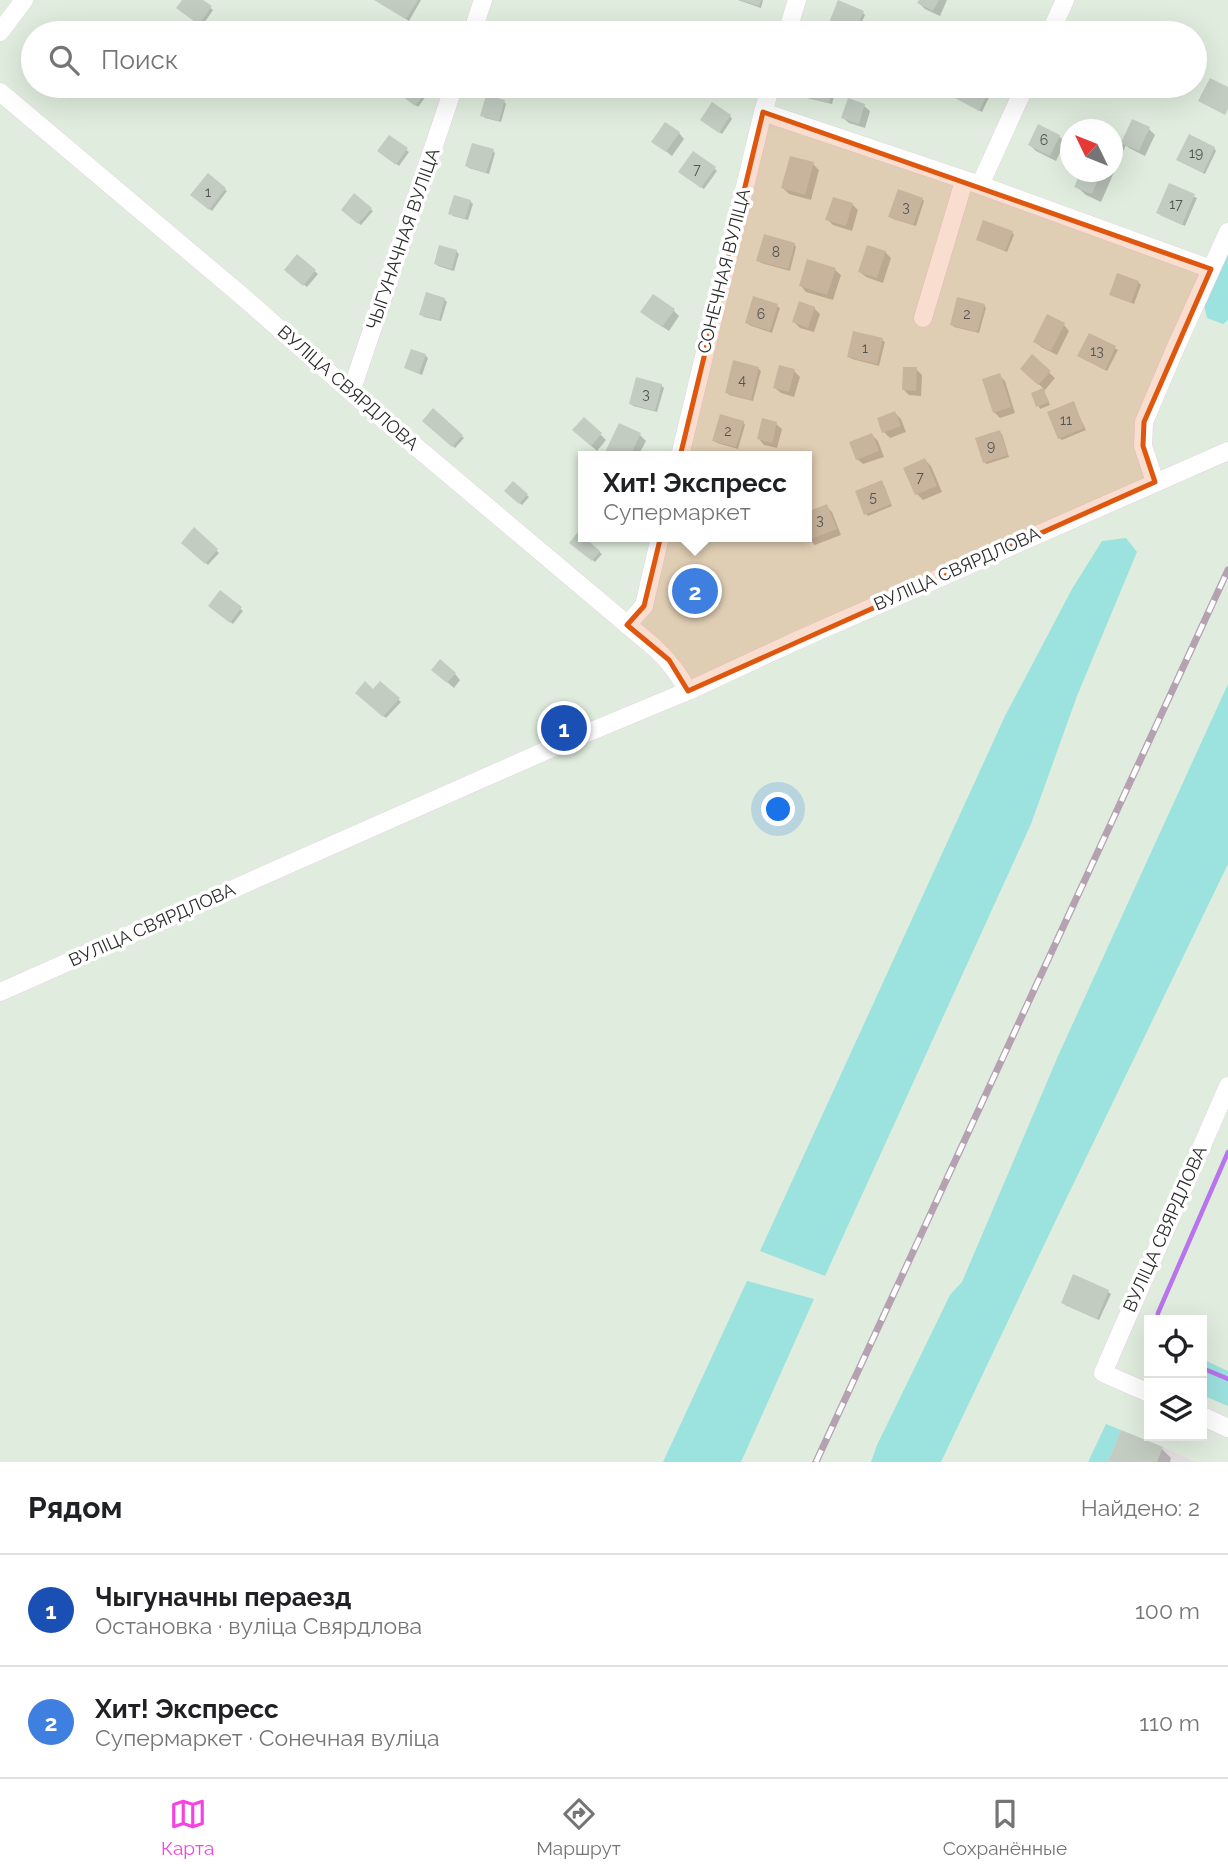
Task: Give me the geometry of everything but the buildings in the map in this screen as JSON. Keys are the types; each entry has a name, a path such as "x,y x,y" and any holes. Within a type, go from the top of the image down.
{"street":[{"path":"0,32 24,0"},
{"path":"476,21 483,0"},
{"path":"791,21 797,0"},
{"path":"1055,21 1065,0"},
{"name":"ВУЛІЦА СВЯРДЛОВА","path":"0,92 669,660 688,691"},
{"name":"ЧЫГУНАЧНАЯ ВУЛІЦА","path":"351,392 450,98"},
{"name":"СОНЕЧНАЯ ВУЛІЦА","path":"681,451 767,98"},
{"path":"923,318 972,183 1018,98"},
{"path":"763,112 972,183 1211,269"},
{"path":"1155,482 1143,446 1144,422 1228,232"},
{"name":"ВУЛІЦА СВЯРДЛОВА","path":"0,992 1228,451"},
{"path":"627,625 644,606 659,542"},
{"name":"ВУЛІЦА СВЯРДЛОВА","path":"1144,1391 1103,1373 1228,1086"},
{"path":"1207,1418 1228,1428"}],"highlighted area":[{"path":"763,112 1211,269 1144,422 1143,446 1155,482 688,691 669,660 627,625 644,606"}],"shaded area":[{"path":"1228,254 1228,320 1223,324 1207,318 1204,305"},
{"path":"1126,538 1137,552 1077,696 1031,824 825,1276 760,1251 1005,716 1072,589 1102,541"},
{"path":"1228,684 1228,864 941,1462 871,1462 950,1295 962,1282 1058,1056"},
{"path":"747,1281 814,1299 741,1462 663,1462"},
{"path":"1207,1361 1228,1371 1228,1406 1207,1397"},
{"path":"1106,1424 1121,1430 1108,1462 1088,1462"},
{"path":"1121,1430 1196,1462 1108,1462"}],"waterway":[{"path":"1158,1315 1228,1152"},
{"path":"1207,1370 1228,1379"}],"railway":[{"path":"816,1462 1228,570"}],"place":[{"name":"Хит! Экспресс","path":"695,591"},
{"name":"Чыгуначны пераезд","path":"564,728"}]}
